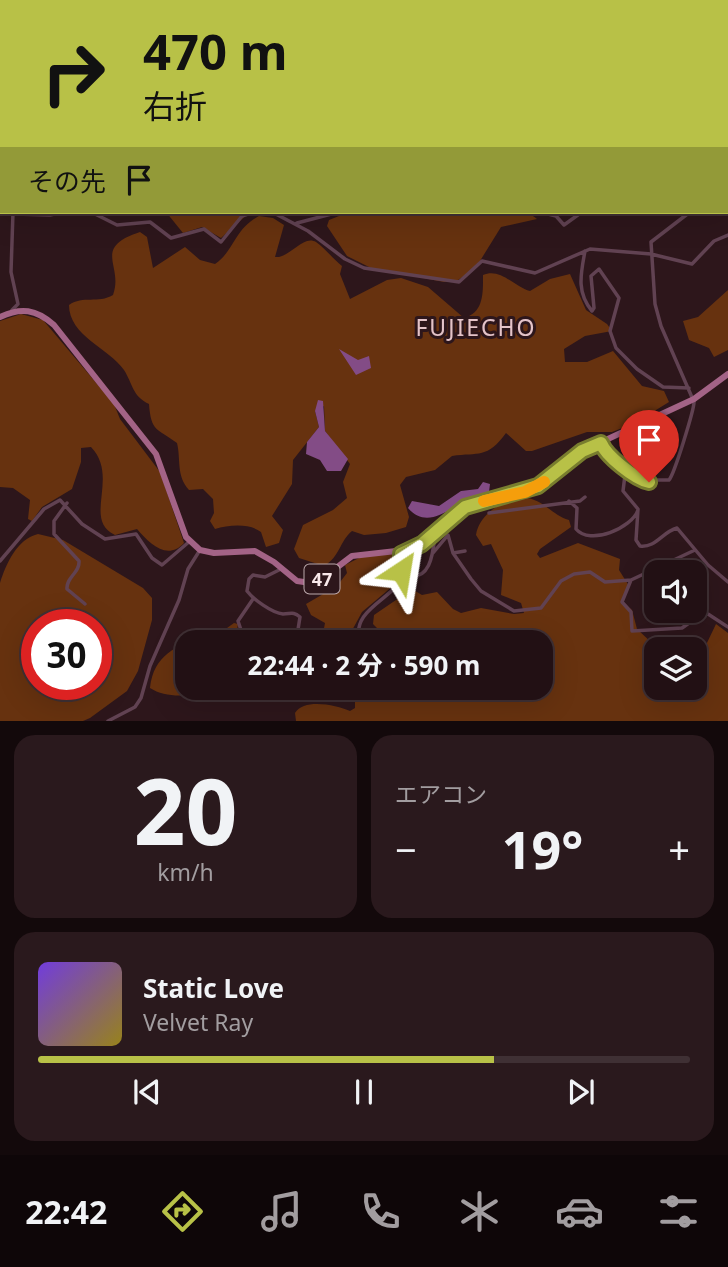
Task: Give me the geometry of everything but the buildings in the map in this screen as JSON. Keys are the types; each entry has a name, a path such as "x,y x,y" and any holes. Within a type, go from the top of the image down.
{"main road":[{"path":"0,317 22,310 44,316 110,392 162,465 190,541 200,550"},
{"name":"47","path":"200,550 214,553 255,551 266,556 297,582 311,583 323,578 352,556 405,551 422,544 465,507 538,486 582,451 694,399 728,374"}],"street":[{"path":"9,313 18,304 11,272 13,214"},
{"path":"95,214 117,225 150,222 171,238 204,229 221,242 242,216 248,214"},
{"path":"276,214 295,223 364,268 459,282 482,261 535,273 585,251 651,254 692,264 713,241 728,235"},
{"path":"295,223 331,214"},
{"path":"548,214 556,216 564,225 579,214"},
{"path":"601,443 605,452 626,467 638,480 669,480 674,476 694,399 669,351 661,326 655,304 651,242 687,214"},
{"path":"585,251 580,282 586,303 592,311 591,278 596,270 603,272 619,298 610,331 616,348 637,369 663,387 689,388"},
{"path":"626,467 623,491 638,509 636,540 640,546 653,545 668,531 677,528 728,582"},
{"path":"489,513 585,498"},
{"path":"569,500 577,508 576,530 585,535 605,534 629,524 638,509"},
{"path":"0,561 53,501 67,503 82,524 105,539 136,534 152,558 162,565 190,541"},
{"path":"67,503 54,521 54,534 79,561 78,568 67,581 67,589 85,604"},
{"path":"358,630 364,614 389,595 405,576 421,575 427,570 433,553 435,532"},
{"path":"433,553 446,535 452,538 453,552 481,591 517,612 541,608 549,602 555,586 574,574 590,572 605,582 631,580 695,550"},
{"path":"108,721 126,713 141,698 150,666 176,609 188,569 200,550"},
{"path":"405,551 401,554 401,571 405,576"},
{"path":"453,552 465,551"},
{"path":"281,569 249,579 247,591 253,599 278,612 293,612 300,617 298,630"},
{"path":"631,580 622,602 631,612 632,631 682,628 699,616 708,614 728,627"},
{"path":"241,630 238,621 253,599"}],"shaded area":[{"path":"168,214 248,214 221,238 202,227 183,233"},
{"path":"344,214 530,214 537,219 501,227 475,269 458,280 444,282 371,268 347,256 327,226 329,220"},
{"path":"259,216 273,218 284,225 275,257 280,257 306,241 311,240 323,247 342,266 340,274 350,299 387,280 401,278 428,287 464,318 479,307 483,275 501,275 530,291 550,279 570,274 586,310 607,324 612,331 585,336 564,349 565,362 587,362 613,351 642,386 664,391 669,402 635,423 612,432 587,432 532,451 526,451 506,433 488,451 452,456 435,470 406,477 400,485 409,517 406,527 386,533 364,535 352,531 324,566 299,558 294,549 303,525 333,510 347,498 343,482 350,464 325,431 324,406 315,411 319,427 293,460 292,484 272,516 283,530 279,543 266,547 261,532 251,527 215,529 210,521 214,513 213,499 203,489 189,490 185,485 177,443 153,425 149,404 136,393 117,362 75,325 69,305 80,300 102,299 113,295 113,251 125,238 140,232 147,237 153,268 185,247 200,260 215,264 244,227"},
{"path":"728,290 728,350 714,357 709,348 689,340 683,321 698,317"},
{"path":"21,314 43,320 114,404 120,419 160,472 184,543 178,548 171,551 159,548 137,529 115,535 106,528 101,519 102,471 99,459 91,447 81,448 81,462 72,489 42,507 32,521 28,519 30,500 13,488 0,487 0,321"},
{"path":"339,349 358,360 369,356 371,368 356,375"},
{"path":"318,400 323,401 325,431 348,459 341,471 327,471 320,460 306,454 307,442 319,427 315,411"},
{"path":"483,482 490,484 489,492 468,499 438,515 423,517 408,508 412,501 439,506 461,491 478,489"},
{"path":"520,498 540,502 569,520 571,527 540,549 537,554 540,558 578,543 620,559 619,570 629,586 622,601 632,610 637,629 646,637 644,700 707,700 707,643 716,624 728,633 728,721 296,721 295,713 299,708 313,704 350,711 355,708 355,700 553,700 553,630 379,630 373,624 374,615 412,589 422,595 437,592 453,609 461,613 481,608 514,614 524,613 521,603 501,595 503,570 491,544 483,546 476,535 488,513 503,503"},
{"path":"38,534 63,540 143,588 152,598 152,620 138,671 127,691 83,721 0,721 0,583 13,553 24,541"},
{"path":"391,553 398,557 394,585 362,612 352,630 324,630 325,623 311,615 306,604 337,586 347,573 345,565 365,555"},
{"path":"234,623 238,624 237,630 224,630"},
{"path":"175,649 175,695 150,688 156,667"}],"slow traffic":[{"path":"484,501 525,492 544,482"}],"district":[{"name":"FUJIECHO","path":"476,327"}],"route":[{"path":"401,571 401,554 422,544 465,507 525,492 538,486 582,451 601,443 605,452 626,467 633,477 649,482"}]}
